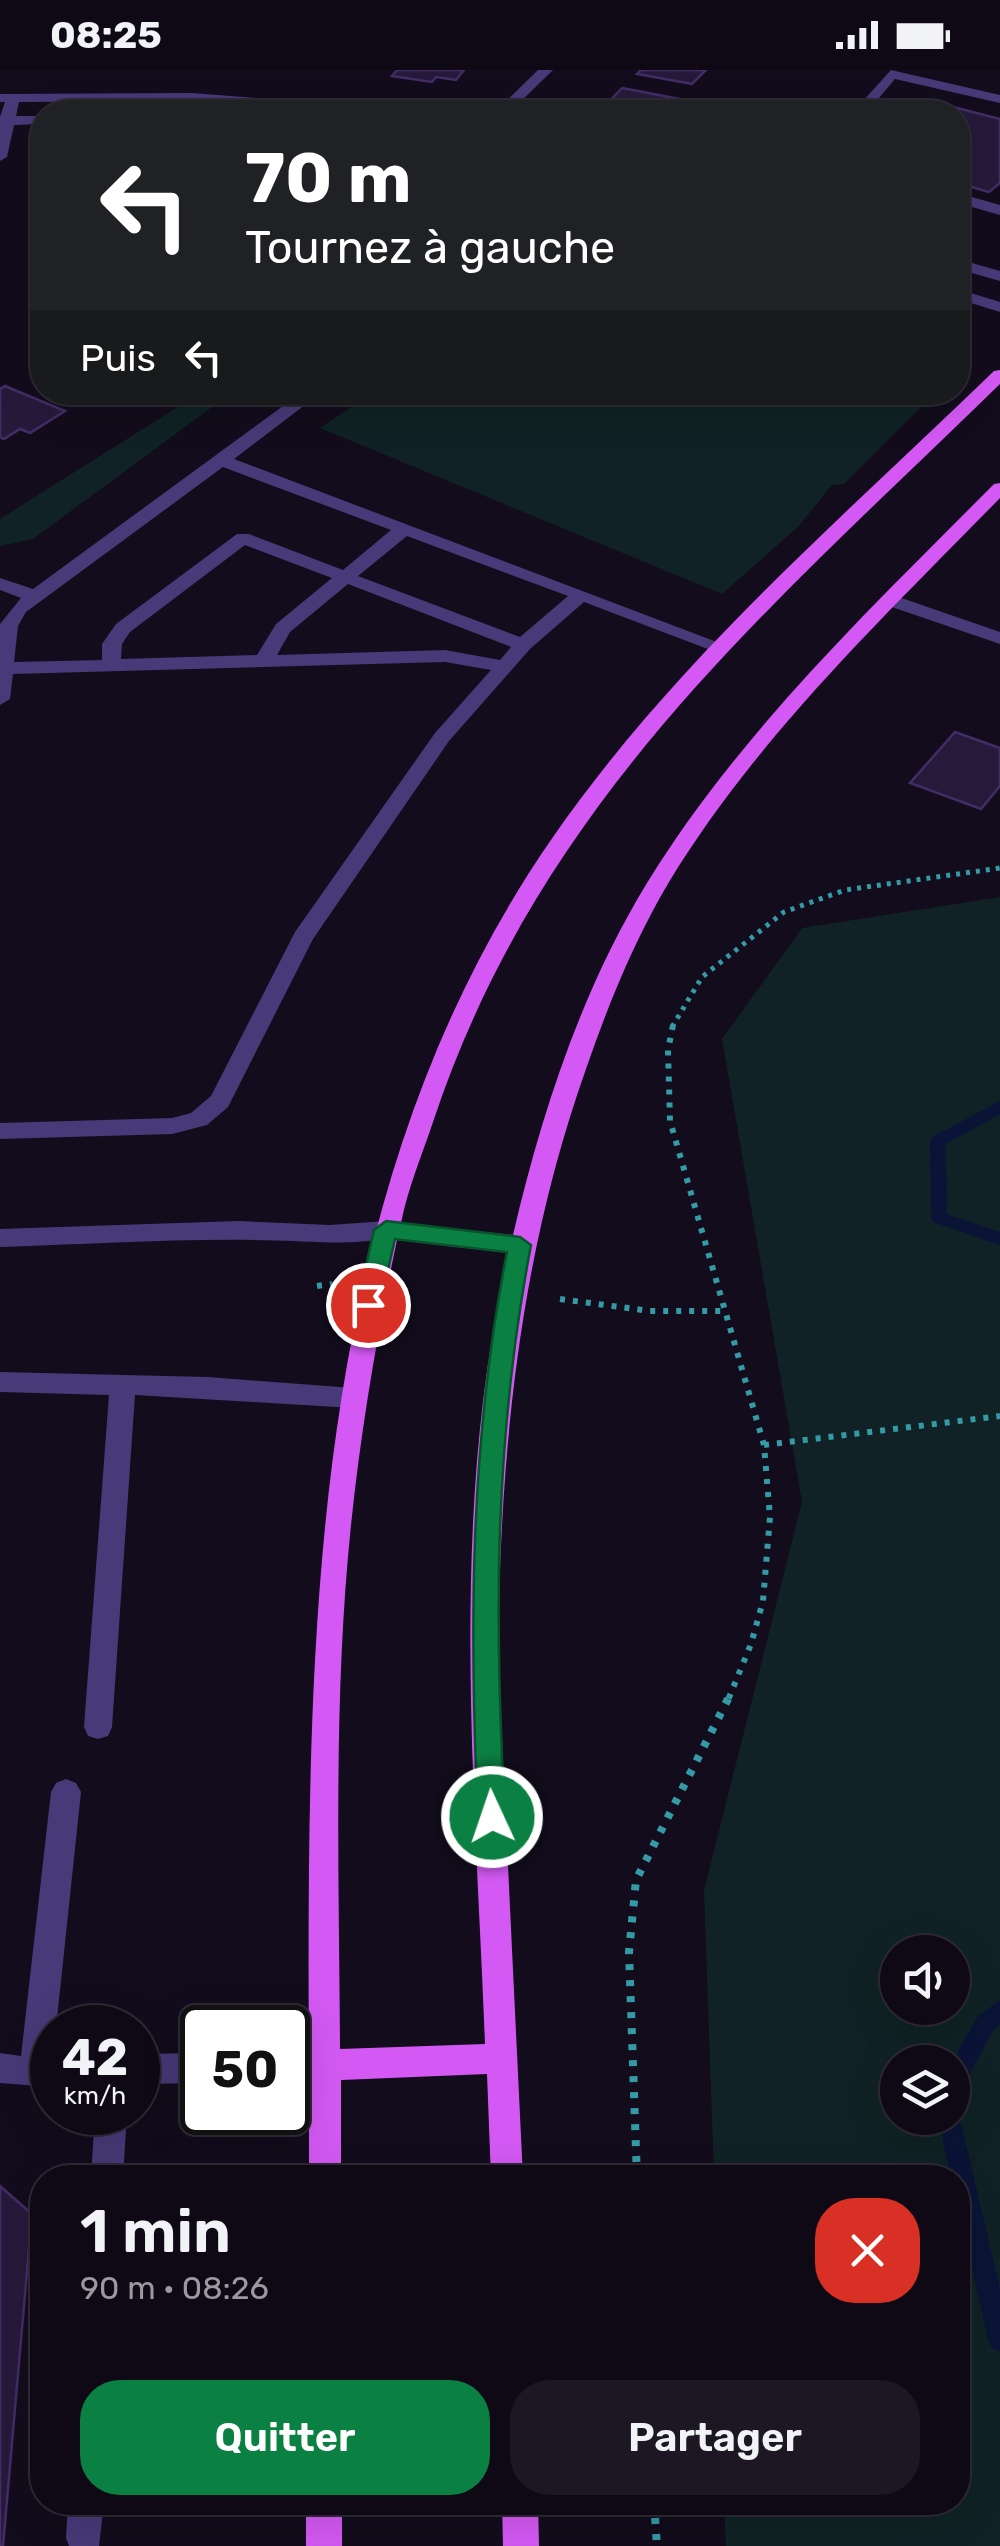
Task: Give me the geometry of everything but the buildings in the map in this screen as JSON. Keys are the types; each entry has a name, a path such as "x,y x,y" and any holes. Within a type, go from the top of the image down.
{"main road":[{"path":"970,403 1000,374"},
{"path":"326,2165 327,1708 335,1556 353,1398 386,1230 412,1142 450,1042 513,916 601,785 720,647 968,405"},
{"path":"506,2165 484,1658 488,1466 507,1310 520,1245 560,1102 600,1000 640,914 681,847 747,758 890,600 1000,488"},
{"path":"386,1230 520,1245"},
{"path":"326,2064 502,2058"},
{"path":"324,2515 324,2546"},
{"path":"520,2515 521,2546"}],"street":[{"path":"515,100 546,70"},
{"path":"870,100 892,74 1000,98"},
{"path":"0,157 6,98 192,96 239,100"},
{"path":"4,121 30,120"},
{"path":"970,201 1000,210"},
{"path":"970,267 1000,276"},
{"path":"970,298 1000,307"},
{"path":"0,699 3,646 12,619 35,596 296,405"},
{"path":"221,460 720,647"},
{"path":"266,660 269,647 282,628 405,528"},
{"path":"110,665 112,644 123,628 243,538 524,645"},
{"path":"0,584 35,596"},
{"path":"0,1130 172,1126 186,1124 210,1111 231,1080 282,974 329,898 442,737 524,645 582,595"},
{"path":"890,600 1000,638"},
{"path":"4,668 445,656 504,666"},
{"path":"0,1238 238,1230 330,1234 386,1230"},
{"path":"0,1382 208,1387 353,1398"},
{"path":"98,1727 123,1386"},
{"path":"49,2005 66,1792"},
{"path":"310,2065 326,2064"},
{"path":"0,2068 30,2071"},
{"path":"108,2165 110,2135"},
{"path":"84,2538 85,2515"}],"path":[{"path":"637,2165 629,1952 636,1880 660,1827 719,1720 751,1644 764,1601 768,1560 769,1487 764,1445 670,1121 668,1050 672,1026 702,977 755,931 817,897 1000,868"},
{"path":"560,1298 650,1311 723,1311"},
{"path":"764,1445 1000,1416"},
{"path":"655,2515 657,2546"}],"shaded area":[{"path":"181,405 215,405 33,539 0,546 0,519"},
{"path":"354,405 923,405 844,484 832,485 798,527 722,594 320,428"},
{"path":"1000,897 1000,2546 726,2546 725,2515 970,2515 970,2165 714,2165 704,1890 802,1502 722,1039 802,928"}],"waterway":[{"path":"1000,1107 938,1141 939,1218 1000,1239"},
{"path":"970,2051 986,2023 1000,2010"},
{"path":"953,2135 960,2165"},
{"path":"970,2209 1000,2340"}],"route":[{"path":"368,1305 386,1230 520,1245 507,1310 488,1466 484,1658 492,1817"}]}
